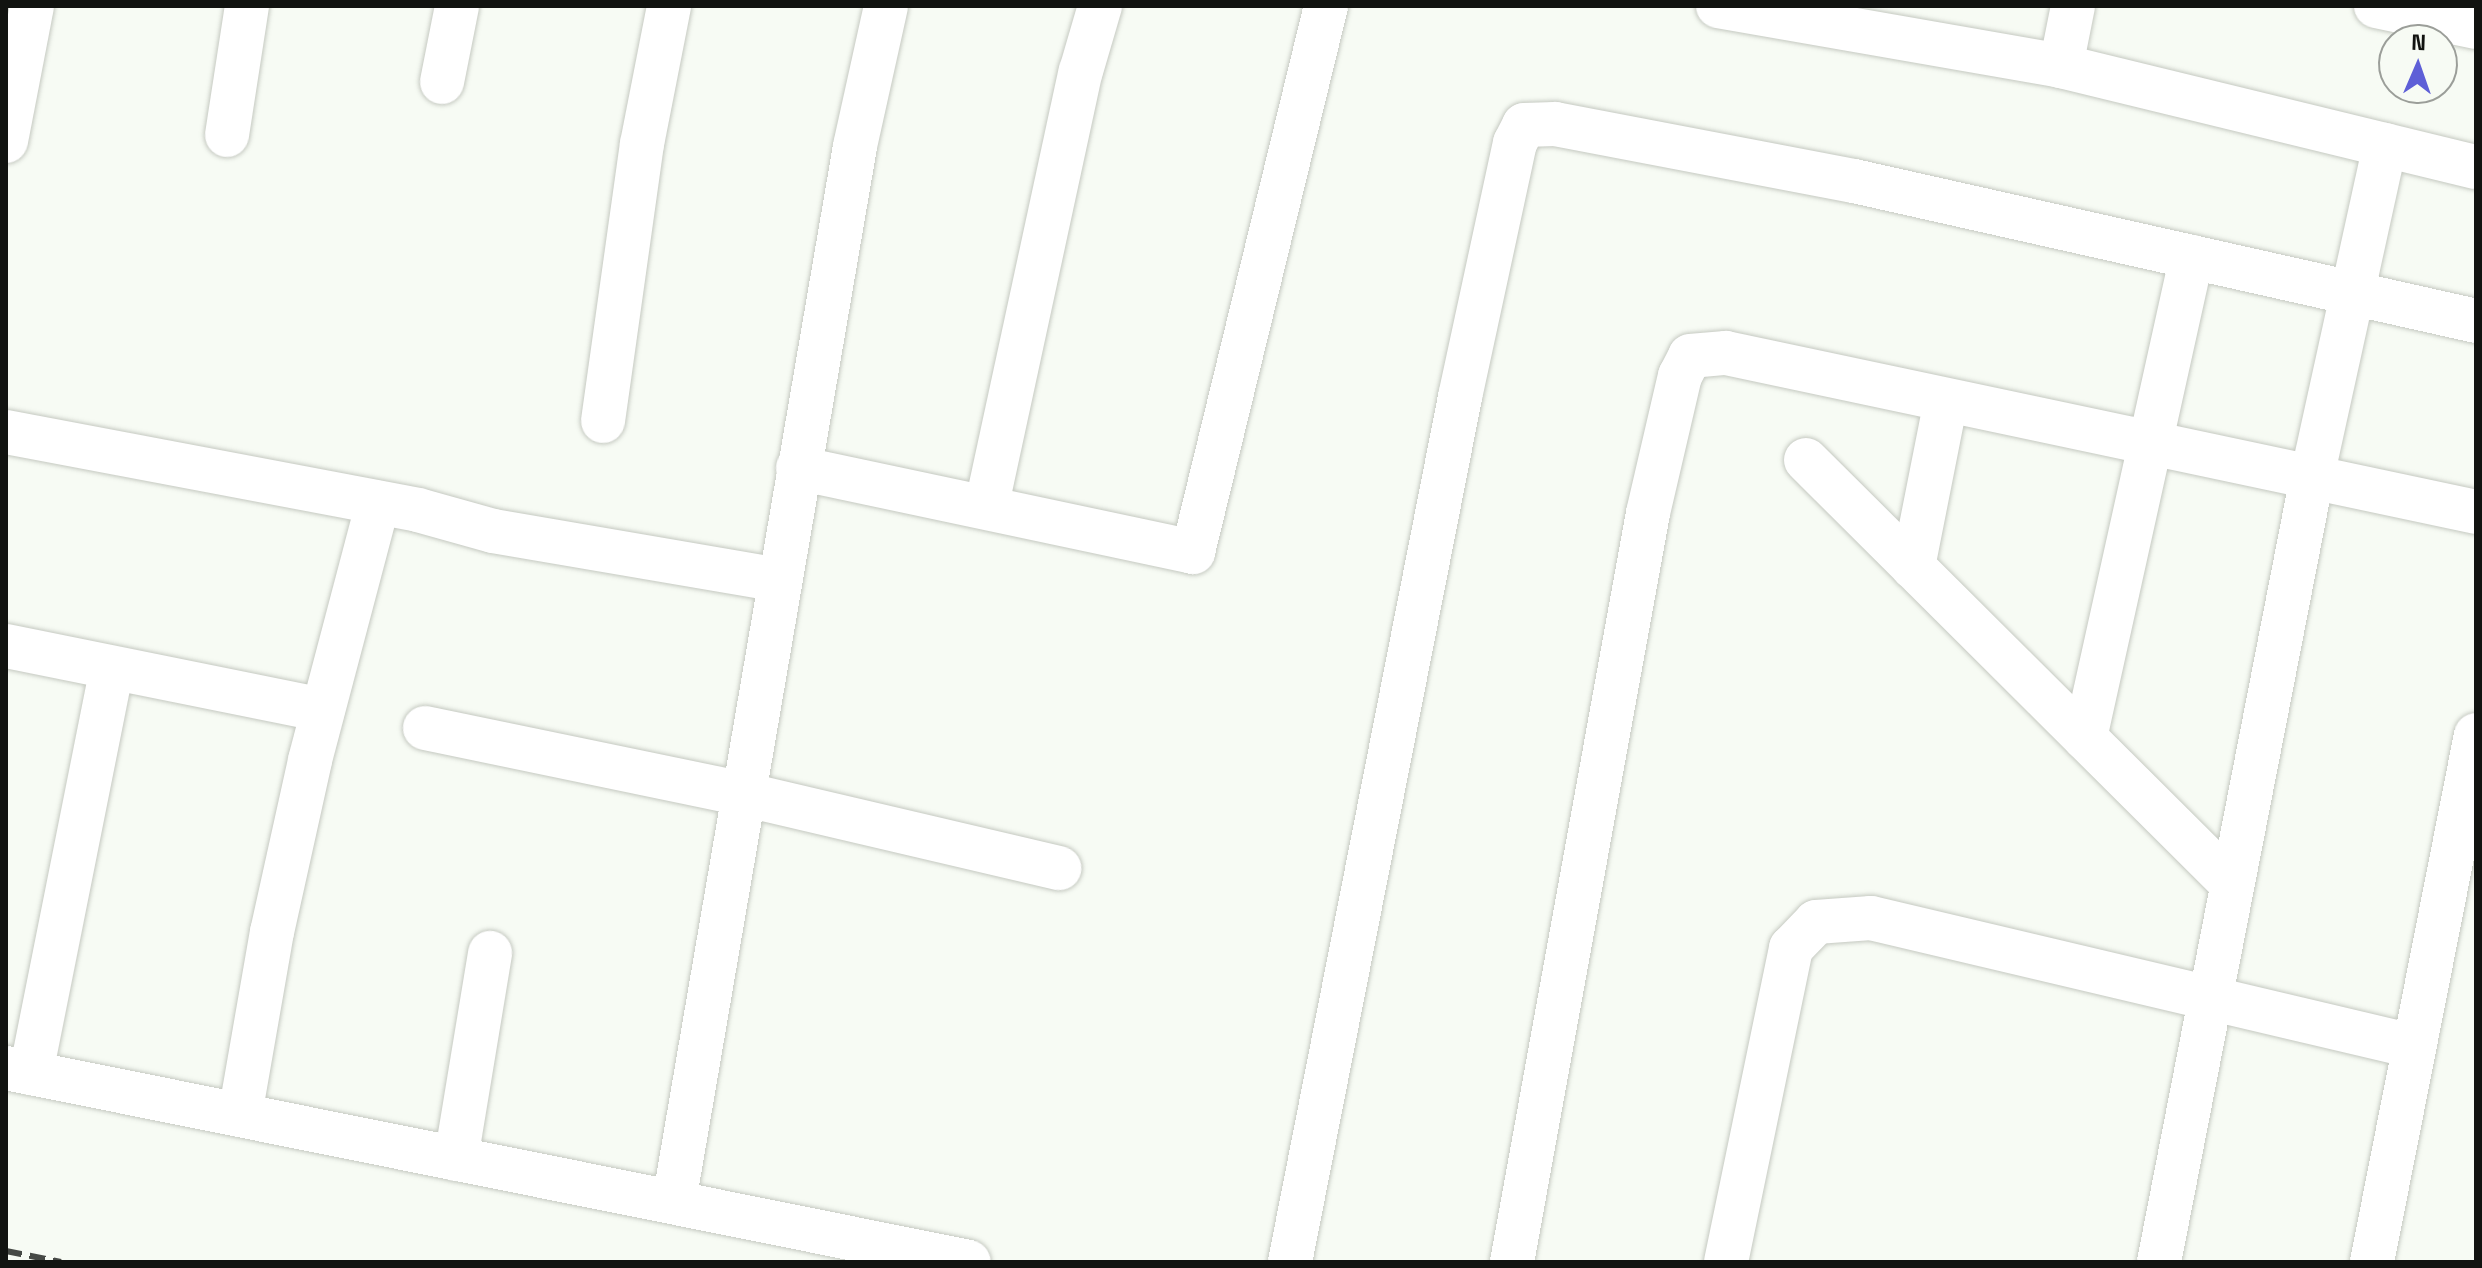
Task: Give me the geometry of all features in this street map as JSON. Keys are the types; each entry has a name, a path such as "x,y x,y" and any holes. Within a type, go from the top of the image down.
{"street":[{"path":"6,141 32,6"},
{"path":"227,135 247,6"},
{"path":"442,82 457,6"},
{"path":"603,421 642,144 669,6"},
{"path":"674,1202 855,146 886,6"},
{"path":"987,504 1081,71 1100,6"},
{"path":"798,468 987,504 1193,552 1326,6"},
{"path":"1718,6 2061,66 2476,167"},
{"path":"2061,66 2073,6"},
{"path":"2376,6 2476,27"},
{"path":"1290,1262 1460,397 1519,130 1531,123 1555,124 1854,181 2476,321"},
{"path":"2159,1262 2312,477 2385,145"},
{"path":"2085,738 2192,257"},
{"path":"1512,1262 1645,528 1683,365 1705,351 1726,353 2476,512"},
{"path":"1913,567 1946,400"},
{"path":"6,432 378,503 493,531 779,580"},
{"path":"1806,460 2232,884"},
{"path":"240,1115 272,932 323,710 378,503"},
{"path":"6,646 111,671 323,710"},
{"path":"111,671 18,1070 969,1262"},
{"path":"425,728 743,794 1059,868"},
{"path":"2372,1262 2476,735"},
{"path":"1726,1262 1791,948 1816,922 1871,918 2209,994 2413,1046"},
{"path":"456,1159 490,953"}],"railway":[{"path":"6,1251 61,1262"}]}
